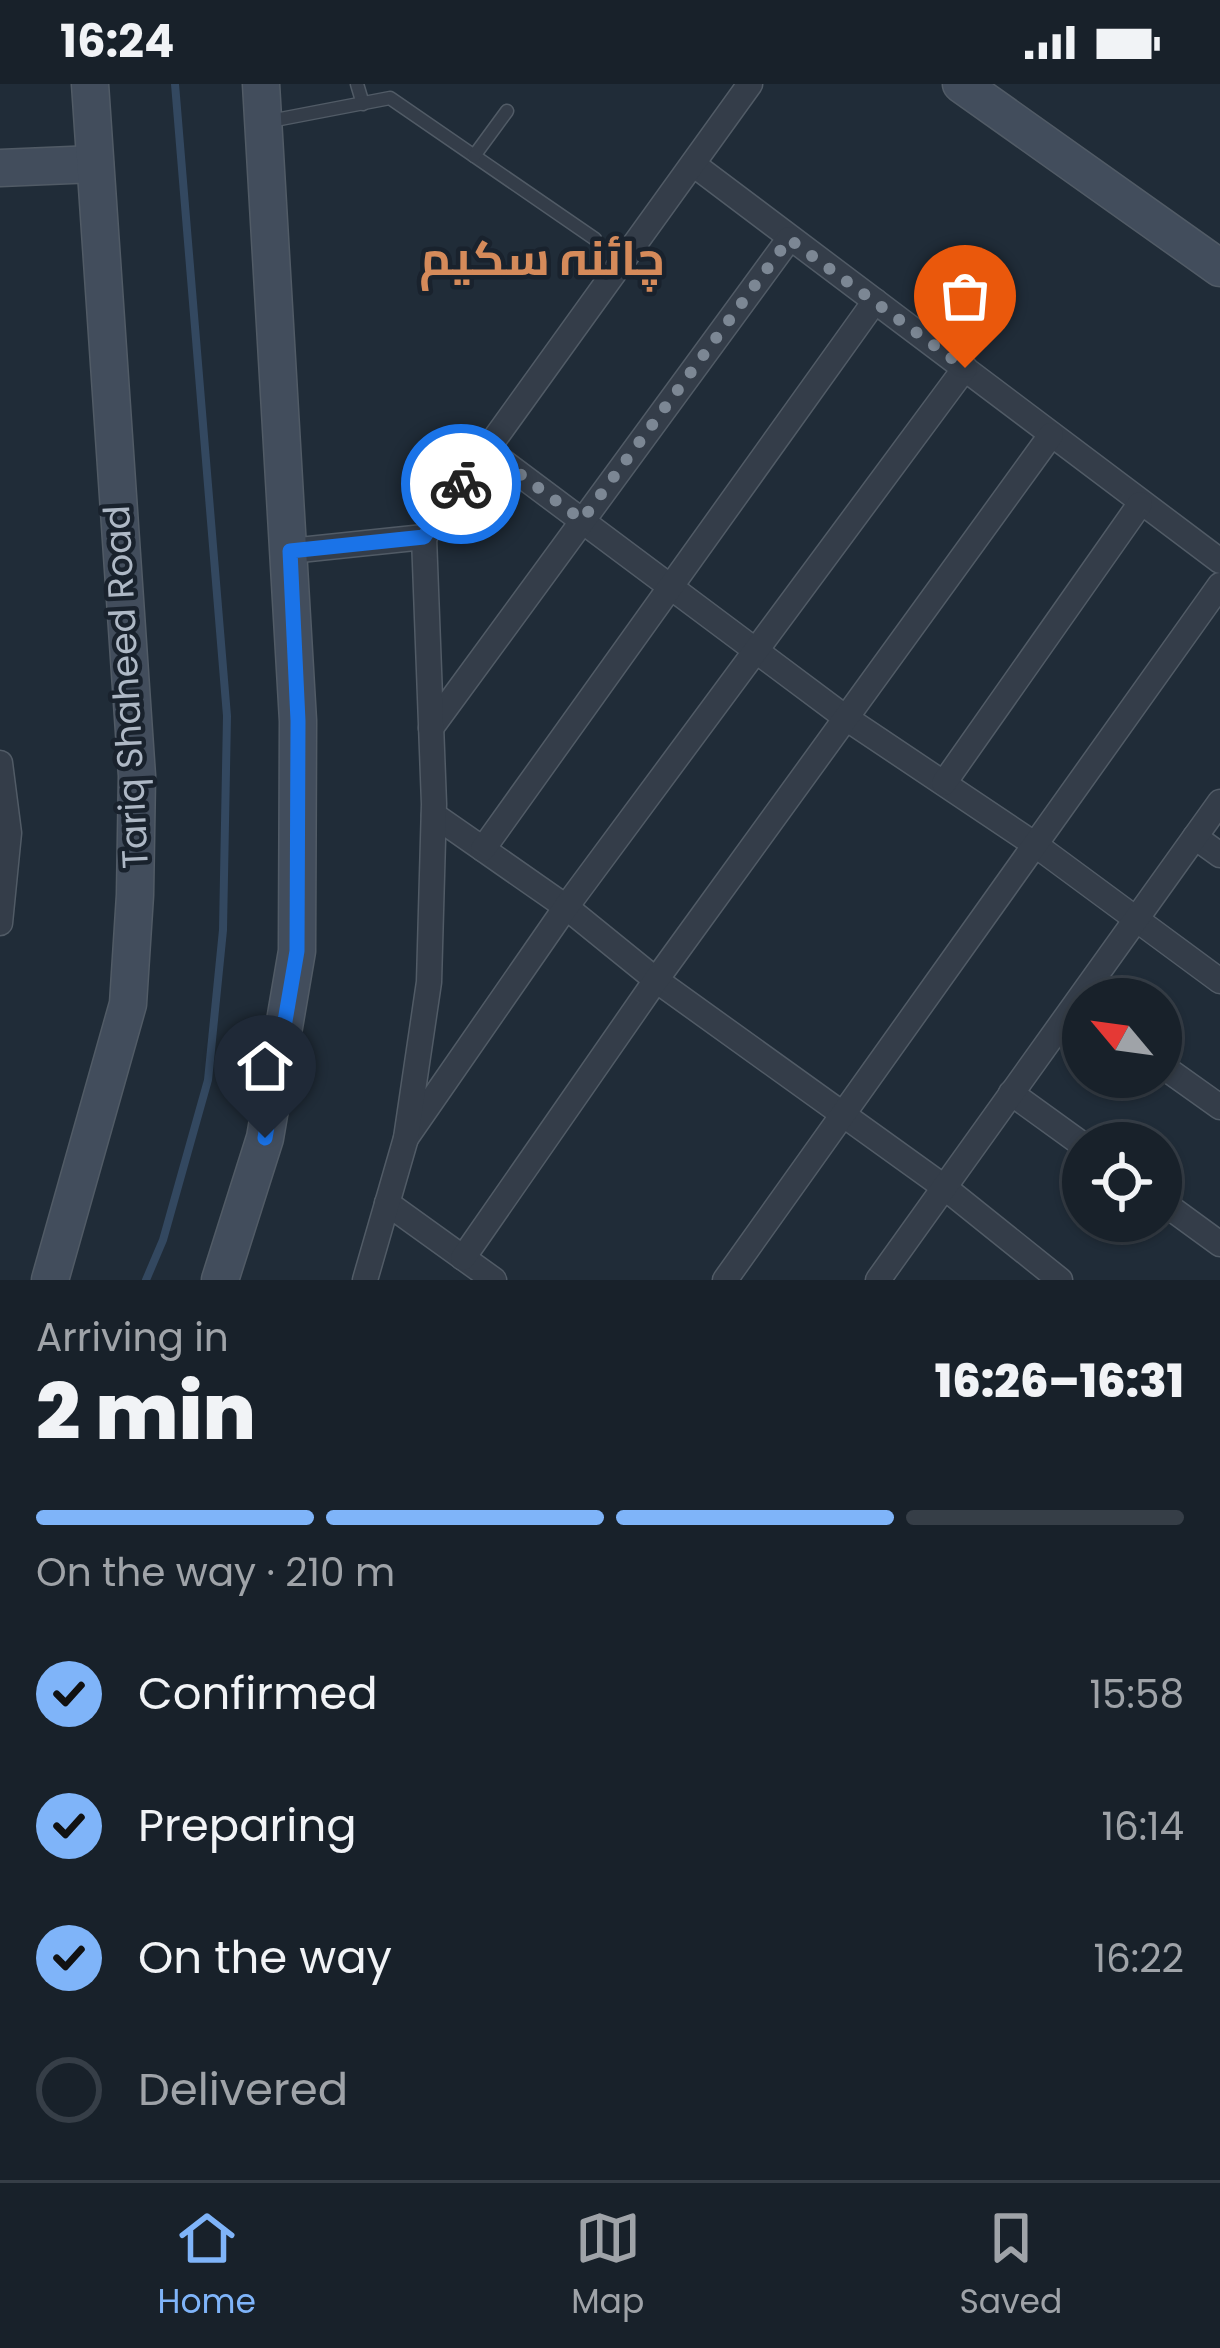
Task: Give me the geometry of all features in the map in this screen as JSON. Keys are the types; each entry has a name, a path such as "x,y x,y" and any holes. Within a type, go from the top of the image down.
{"main road":[{"name":"Tariq Shaheed Road","path":"50,1280 128,1004 135,895 136,776 90,84"},
{"path":"220,1280 265,1138 297,951 298,721 261,84"},
{"path":"961,84 1220,268"},
{"path":"0,168 95,164"}],"street":[{"path":"365,1280 406,1138 429,982 434,815 424,537 750,84"},
{"path":"693,164 1220,561"},
{"path":"431,728 789,239"},
{"path":"483,849 875,301"},
{"path":"406,1138 566,907 965,368"},
{"path":"463,1258 656,980 1051,435"},
{"path":"486,449 846,718 1036,846 1220,981"},
{"path":"944,783 1140,504"},
{"path":"290,551 424,537"},
{"path":"725,1280 1220,585"},
{"path":"0,763 4,834 0,923"},
{"path":"1097,978 1220,802"},
{"path":"434,815 566,907 840,1116 944,1187 1060,1280"},
{"path":"1195,837 1220,855"},
{"path":"878,1280 1062,1028"},
{"path":"1182,1080 1220,1108"},
{"path":"1011,1093 1062,1130"},
{"path":"387,1203 494,1280"},
{"path":"1182,1216 1220,1244"}],"lane":[{"path":"357,84 363,104"},
{"path":"263,123 390,98 595,239"},
{"path":"474,156 507,112"}],"waterway":[{"path":"146,1280 163,1240 208,1080 223,930 227,716 175,84"}],"way so far":[{"path":"461,484 486,449 582,520 789,239 965,368"}],"district":[{"name":"چائنہ سکیم","path":"542,258"}],"route":[{"path":"265,1138 297,951 298,721 290,551 424,537 461,484"}]}
